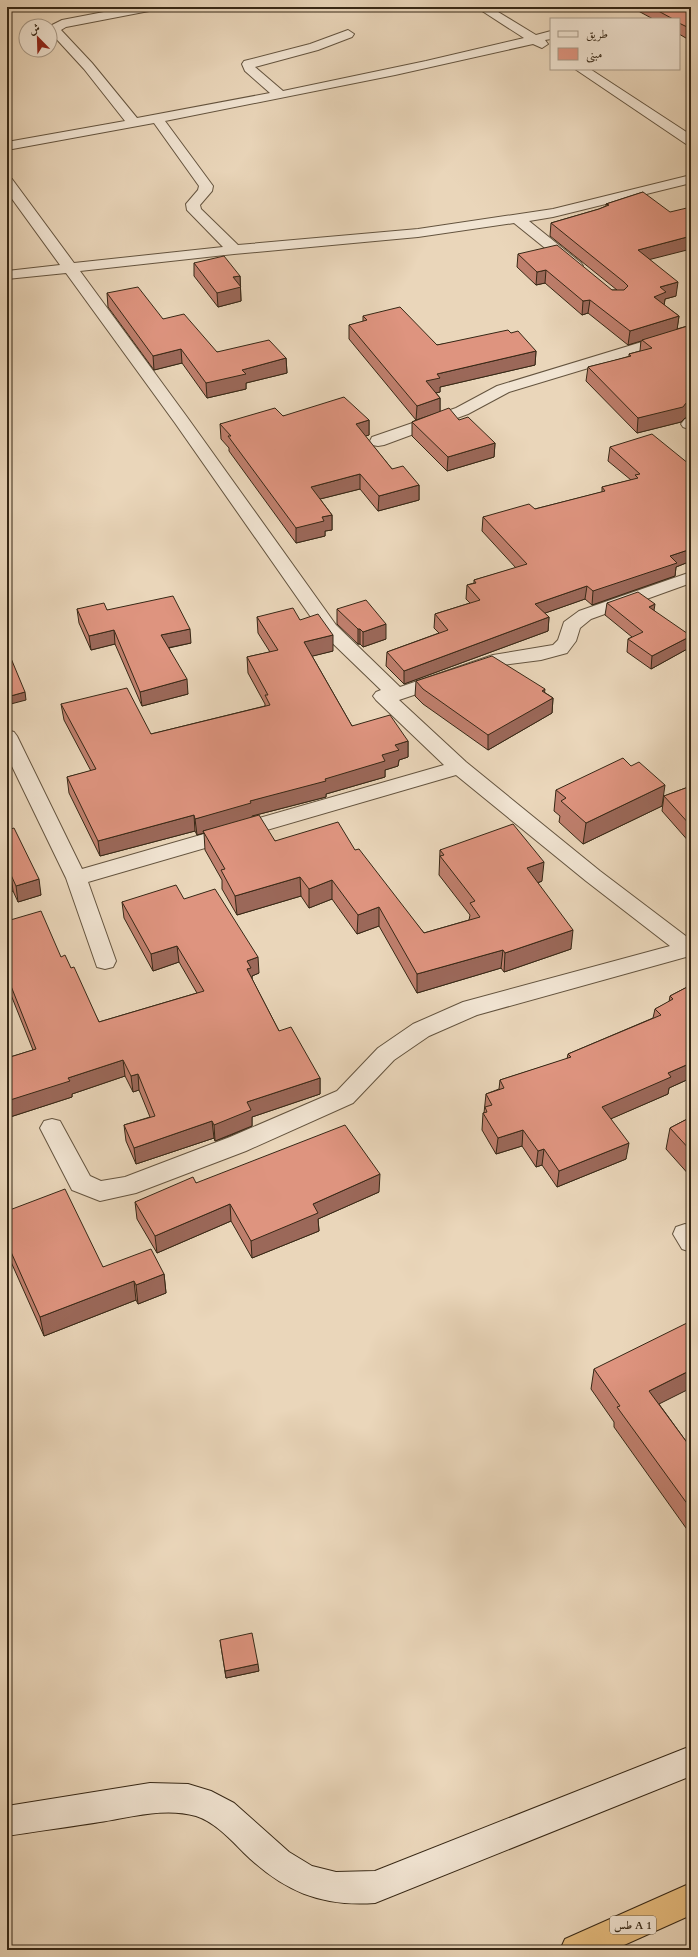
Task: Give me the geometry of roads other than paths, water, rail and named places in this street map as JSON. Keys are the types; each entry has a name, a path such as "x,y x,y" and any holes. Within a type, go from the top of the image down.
{"highway":[{"name":"طس A 1","path":"576,1950 691,1900"}],"street":[{"path":"135,124 88,66 54,29 62,24 149,7"},
{"path":"482,7 550,49"},
{"path":"280,95 249,68 248,64 314,47 348,34"},
{"path":"7,146 158,120 456,59 550,35"},
{"path":"583,70 691,141"},
{"path":"158,120 206,186 205,191 193,204 194,210 215,229 234,250"},
{"path":"7,275 68,267 234,250 418,233 518,219 553,213 691,179"},
{"path":"7,182 181,420 330,629 397,695"},
{"path":"518,219 586,274"},
{"path":"378,441 462,410 503,389 688,336"},
{"path":"689,950 593,876 459,767 382,696 397,695 500,659 541,654 560,649 567,641 571,626 585,615 662,589 691,577"},
{"path":"7,736 76,878 105,961"},
{"path":"76,878 459,767"},
{"path":"52,1128 81,1183 100,1191 127,1186 238,1144 345,1097 386,1054 421,1030 471,1008 689,950"},
{"path":"7,1821 147,1799 173,1797 198,1801 221,1812 234,1821 278,1863 300,1878 325,1887 357,1889 375,1887 399,1878 691,1762"}]}
